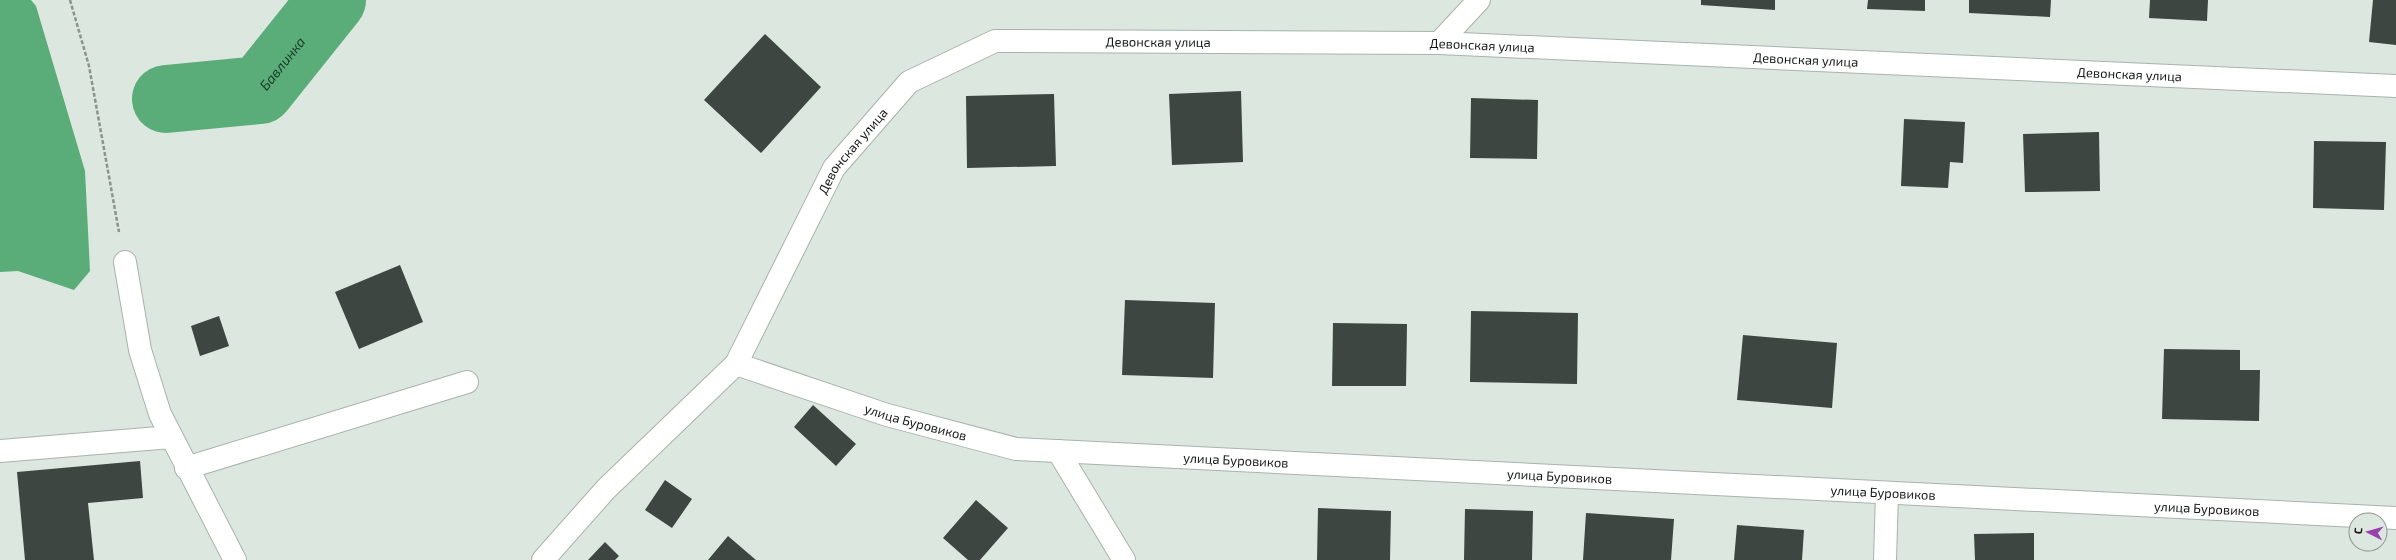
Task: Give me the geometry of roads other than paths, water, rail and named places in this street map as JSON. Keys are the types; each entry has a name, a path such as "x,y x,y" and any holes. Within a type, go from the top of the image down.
{"street":[{"path":"1439,43 1478,0"},
{"name":"Девонская улица","path":"543,560 606,489 736,364 834,168 909,82 995,41 1439,43 2396,86"},
{"path":"125,262 140,350 160,414 186,468 235,560"},
{"name":"улица Буровиков","path":"736,364 887,415 1016,449 2396,518"},
{"path":"186,468 467,382"},
{"path":"0,451 172,437"},
{"path":"1058,451 1124,560"},
{"path":"1885,560 1887,493"}],"waterway":[{"name":"Бавлинка","path":"166,99 260,90 332,0"}]}
